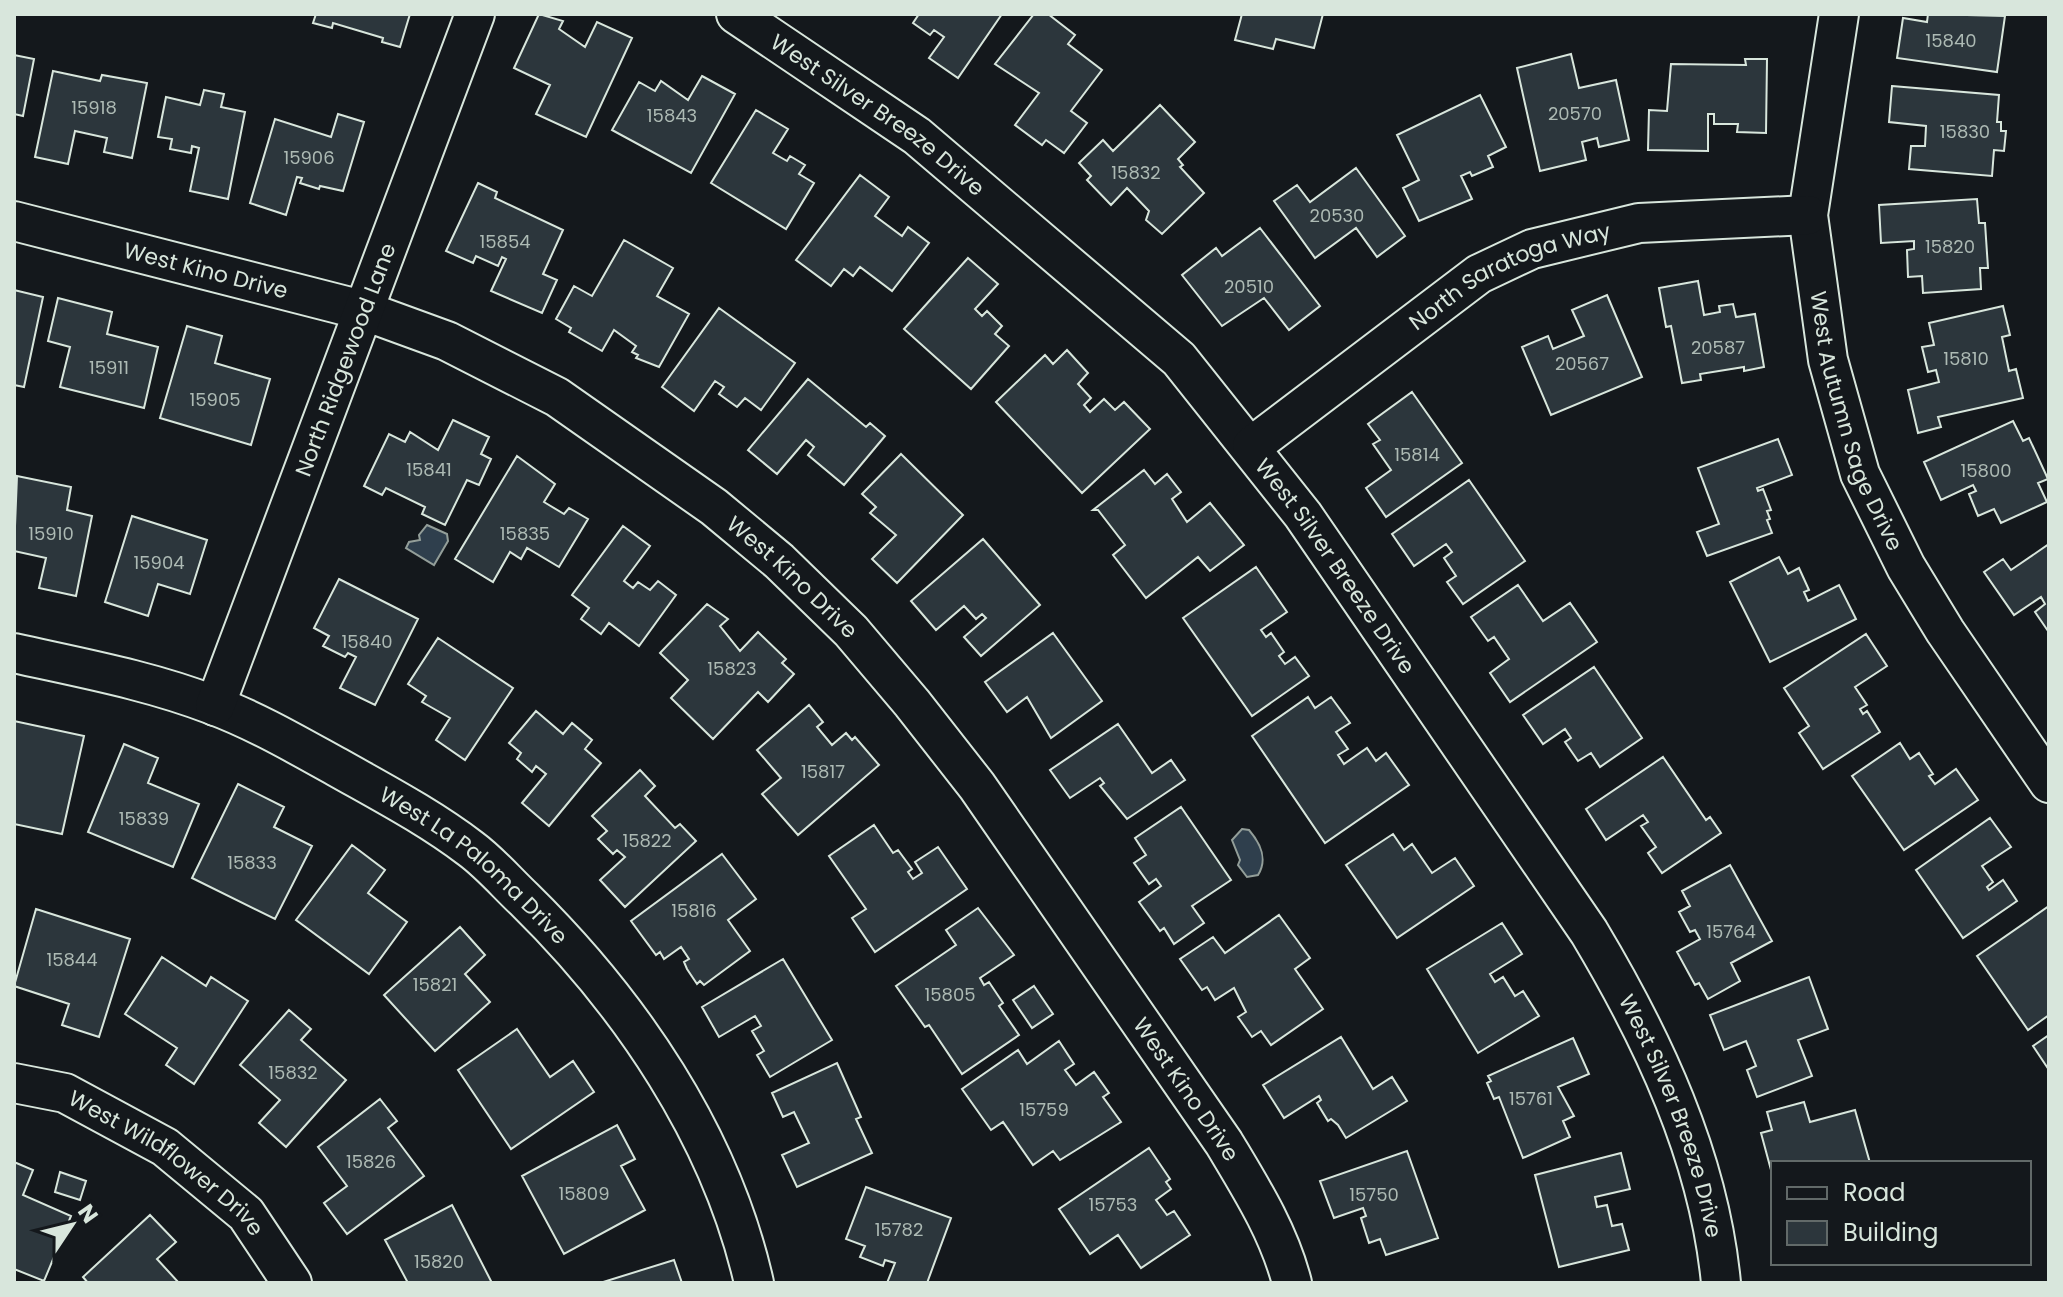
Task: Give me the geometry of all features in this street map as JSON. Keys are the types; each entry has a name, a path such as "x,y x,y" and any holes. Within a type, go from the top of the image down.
{"street":[{"name":"North Ridgewood Lane","path":"215,706 475,14"},
{"name":"West Silver Breeze Drive","path":"736,14 917,136 1059,253 1179,359 1252,446 1589,932 1633,1006 1684,1123 1717,1243 1721,1283"},
{"name":"West Autumn Sage Drive","path":"1839,14 1808,215 1828,360 1860,474 1906,567 1945,631 2049,783"},
{"name":"North Saratoga Way","path":"1252,446 1479,274 1532,249 1639,223 1808,215"},
{"name":"West Kino Drive","path":"14,221 362,310 447,341 569,405 714,507 779,561 851,631 977,786 1224,1143 1257,1196 1286,1259 1292,1283"},
{"name":"West La Paloma Drive","path":"14,653 146,682 215,706 297,745 420,815 473,850 558,933 614,997 662,1069 700,1136 728,1199 754,1283"},
{"name":"West Wildflower Drive","path":"14,1083 65,1093 165,1147 246,1214 292,1283"}],"water":[{"path":"427,525 447,534 448,541 434,565 406,548 409,542 420,540 419,535"},
{"path":"1242,829 1249,830 1262,852 1258,875 1247,877 1238,865 1240,860 1232,840"}],"building":[{"path":"316,14 410,14 400,47 382,42 383,38 333,23 332,28 313,23"},
{"path":"539,14 563,21 559,29 585,47 597,22 632,38 586,137 536,114 550,85 514,68"},
{"path":"919,14 1002,14 958,78 929,58 944,37 934,30 930,35 913,23"},
{"path":"1034,14 1048,14 1075,35 1068,44 1102,70 1071,111 1087,123 1064,153 1046,140 1042,145 1015,125 1039,93 995,64"},
{"path":"1242,14 1323,14 1314,48 1276,39 1273,49 1235,40"},
{"path":"1928,14 2005,16 1997,72 1897,58 1903,18 1927,22"},
{"path":"1571,54 1579,88 1616,80 1629,140 1599,147 1597,138 1582,142 1586,160 1540,171 1517,68"},
{"path":"14,55 34,59 23,116 14,114"},
{"path":"1745,59 1767,59 1766,133 1737,132 1738,124 1714,124 1714,114 1708,114 1708,151 1648,150 1649,110 1667,111 1671,64 1746,65"},
{"path":"53,71 100,81 102,75 147,83 132,158 104,152 107,138 75,131 68,164 35,157"},
{"path":"702,76 735,94 691,173 612,130 639,82 655,91 661,81 688,100"},
{"path":"1892,86 1999,95 1997,122 2001,122 2001,131 2006,131 2004,151 1994,150 1992,176 1909,169 1911,146 1925,146 1926,126 1889,122"},
{"path":"204,90 224,94 221,107 245,112 228,199 190,191 199,148 192,146 191,153 170,149 172,139 158,137 166,97 200,105"},
{"path":"1480,95 1506,147 1488,156 1493,167 1472,176 1470,172 1461,176 1472,199 1419,221 1403,188 1419,180 1397,135"},
{"path":"1160,105 1195,142 1178,159 1183,165 1180,167 1204,193 1162,234 1146,220 1149,211 1127,188 1111,205 1087,180 1091,176 1079,163 1103,140 1113,151"},
{"path":"756,110 788,129 773,153 787,161 790,156 805,165 799,174 814,183 786,229 711,183"},
{"path":"338,114 364,122 343,191 320,186 319,189 300,183 302,178 297,177 286,215 250,203 275,119 331,137"},
{"path":"1356,168 1405,236 1377,257 1356,228 1315,258 1274,201 1297,185 1310,202"},
{"path":"860,175 889,197 875,216 902,236 908,227 929,243 892,291 860,267 853,276 844,269 831,286 796,260"},
{"path":"478,183 497,192 495,198 563,230 543,274 557,280 542,313 491,291 506,259 502,257 498,266 476,256 473,263 446,251"},
{"path":"1977,199 1979,223 1985,223 1988,268 1980,268 1981,289 1923,293 1922,276 1908,277 1907,250 1914,249 1914,241 1881,243 1879,205"},
{"path":"1260,228 1320,306 1289,330 1264,298 1222,326 1182,275 1216,248 1222,256"},
{"path":"624,240 673,268 657,296 689,314 659,367 636,358 638,355 632,352 636,346 614,330 602,351 569,332 571,328 556,319 574,286 592,296"},
{"path":"968,258 998,284 975,309 982,316 987,311 1002,326 995,334 1009,346 971,389 904,329"},
{"path":"1698,281 1704,315 1720,312 1719,306 1733,304 1736,317 1755,314 1764,367 1700,374 1701,380 1682,383 1671,326 1666,327 1659,288"},
{"path":"14,290 43,297 24,387 14,385"},
{"path":"1607,295 1642,377 1551,415 1522,347 1548,336 1553,349 1584,336 1572,310"},
{"path":"58,298 112,312 107,334 158,347 144,408 60,387 70,347 48,341"},
{"path":"2003,306 2010,335 2002,337 2009,371 2016,369 2023,398 1938,417 1941,427 1918,433 1908,390 1939,382 1936,370 1928,372 1922,347 1934,345 1929,323"},
{"path":"719,308 795,363 761,410 745,398 737,407 719,394 724,387 715,381 694,411 662,387"},
{"path":"187,326 222,336 215,363 270,379 251,445 160,418"},
{"path":"1067,350 1088,373 1078,384 1091,398 1084,405 1090,412 1104,399 1115,410 1124,402 1150,429 1082,493 996,402 1045,355 1053,364"},
{"path":"808,379 866,427 870,423 885,436 844,485 808,455 814,447 806,440 777,474 748,450"},
{"path":"1412,392 1462,463 1386,517 1366,488 1391,470 1373,444 1380,440 1368,424"},
{"path":"453,420 489,437 481,454 491,459 479,485 467,480 445,525 422,514 425,507 386,488 382,495 364,486 389,434 405,442 410,432 438,450"},
{"path":"2013,421 2023,441 2029,438 2048,479 2038,483 2047,502 2001,523 1994,509 1978,516 1969,494 1976,491 1973,485 1941,500 1924,462"},
{"path":"1778,439 1792,475 1757,488 1758,491 1763,489 1771,510 1767,511 1770,519 1767,520 1772,533 1707,556 1697,532 1719,524 1698,468"},
{"path":"901,454 963,515 897,583 872,559 896,535 870,513 876,507 862,494"},
{"path":"517,456 555,484 544,502 564,514 569,508 588,519 559,567 527,548 521,559 510,552 493,582 455,559"},
{"path":"1144,470 1155,484 1167,474 1181,492 1172,499 1187,522 1210,503 1244,545 1210,571 1198,557 1146,598 1113,555 1125,545 1098,510 1093,510"},
{"path":"17,476 71,487 67,510 92,516 76,596 39,588 46,558 14,551"},
{"path":"1469,480 1525,561 1463,604 1447,582 1456,576 1444,558 1452,552 1446,544 1414,566 1392,534"},
{"path":"132,516 207,540 190,594 158,584 148,616 105,602"},
{"path":"623,526 650,546 624,581 633,588 638,582 650,590 658,581 676,595 639,646 609,623 601,634 581,619 589,608 572,595"},
{"path":"983,539 1040,605 981,656 964,637 986,618 982,614 976,619 964,606 936,630 911,601"},
{"path":"2049,544 2048,631 2035,612 2045,604 2041,597 2014,615 1984,572 2003,559 2011,570"},
{"path":"1779,557 1788,574 1799,568 1809,590 1804,592 1808,601 1839,585 1856,619 1770,662 1730,582"},
{"path":"1256,567 1287,612 1261,630 1266,637 1271,633 1284,652 1279,656 1285,664 1295,657 1309,676 1252,716 1183,618"},
{"path":"339,579 418,619 375,705 340,688 356,657 348,653 345,657 323,646 329,636 314,628"},
{"path":"1518,585 1543,621 1570,603 1597,642 1510,702 1490,673 1509,659 1494,637 1488,641 1471,617"},
{"path":"707,604 728,619 720,626 740,651 758,632 786,659 782,663 794,674 768,702 758,692 713,739 671,698 688,680 660,653"},
{"path":"1053,633 1102,701 1051,738 1027,697 1007,712 985,682"},
{"path":"1866,634 1887,666 1855,687 1867,705 1860,709 1863,714 1867,711 1880,732 1823,769 1799,733 1809,726 1784,688"},
{"path":"438,638 513,688 465,760 436,740 450,718 422,702 426,696 408,684"},
{"path":"1594,667 1642,738 1600,767 1591,753 1578,761 1565,742 1571,738 1565,729 1543,744 1523,715"},
{"path":"1308,697 1315,708 1331,697 1350,723 1336,732 1348,749 1338,755 1344,764 1367,748 1376,761 1386,753 1409,785 1325,843 1252,736"},
{"path":"809,705 823,722 817,727 832,745 846,733 852,740 855,737 879,765 798,835 762,794 781,778 757,750"},
{"path":"536,711 563,734 572,723 592,740 585,749 601,763 549,826 522,803 546,774 536,766 532,772 517,759 521,753 509,743"},
{"path":"14,721 84,736 62,834 14,824"},
{"path":"1118,724 1152,773 1171,760 1185,780 1127,819 1100,786 1104,783 1100,778 1070,798 1050,770"},
{"path":"1900,743 1910,759 1919,753 1933,774 1929,776 1935,784 1956,769 1978,800 1904,850 1852,776"},
{"path":"124,744 158,758 148,783 199,804 173,867 88,832"},
{"path":"1663,757 1706,820 1710,817 1721,833 1662,873 1648,853 1656,847 1641,826 1648,822 1643,815 1606,840 1586,809"},
{"path":"640,770 655,786 645,796 675,828 680,824 696,841 625,907 600,880 625,857 617,850 613,854 598,839 607,831 592,816"},
{"path":"238,784 284,807 274,827 312,846 275,919 192,878"},
{"path":"1181,807 1231,880 1192,906 1204,923 1174,944 1164,928 1160,931 1139,902 1161,886 1156,879 1149,884 1134,863 1146,855 1135,838"},
{"path":"1990,818 2011,847 1982,866 1993,882 1987,887 1989,890 2003,880 2017,901 1963,938 1916,870"},
{"path":"874,825 893,853 898,850 912,869 908,872 913,879 922,873 915,862 938,847 967,889 875,952 852,918 866,909 829,856"},
{"path":"1393,834 1404,850 1412,844 1432,873 1455,858 1474,886 1397,938 1346,865"},
{"path":"352,845 385,870 368,893 407,922 369,974 296,920"},
{"path":"722,854 756,899 728,920 750,951 704,985 700,981 697,984 687,969 684,962 689,959 681,947 664,959 660,952 656,955 631,921"},
{"path":"1730,865 1772,941 1731,963 1740,981 1708,999 1699,983 1695,985 1677,952 1700,939 1695,930 1690,932 1679,912 1690,906 1682,891"},
{"path":"2049,906 2049,1015 2028,1030 1977,956"},
{"path":"978,908 1014,955 980,978 984,985 989,982 1003,1003 999,1006 1019,1035 962,1074 929,1025 925,1027 896,986 956,945 946,930"},
{"path":"36,909 130,939 99,1037 62,1025 69,1004 14,986"},
{"path":"1279,915 1310,958 1295,969 1323,1009 1271,1045 1261,1031 1252,1037 1238,1017 1246,1012 1234,988 1215,1000 1207,987 1202,990 1180,959 1213,937 1225,953"},
{"path":"1502,923 1522,954 1490,974 1495,982 1503,977 1515,996 1523,991 1539,1016 1478,1053 1427,969"},
{"path":"460,927 485,955 465,974 490,1002 435,1051 384,995"},
{"path":"162,957 206,986 211,977 248,1001 194,1084 166,1065 177,1048 125,1014"},
{"path":"783,959 832,1040 770,1077 757,1055 764,1051 752,1031 761,1026 755,1016 719,1037 702,1007"},
{"path":"1809,977 1828,1029 1798,1040 1812,1076 1757,1097 1747,1070 1756,1066 1746,1041 1724,1050 1710,1015"},
{"path":"1034,986 1053,1014 1032,1028 1013,1000"},
{"path":"289,1010 311,1029 301,1040 346,1080 286,1147 259,1123 280,1100 240,1065"},
{"path":"517,1029 550,1077 573,1061 594,1092 511,1149 458,1070"},
{"path":"2049,1035 2049,1070 2033,1046"},
{"path":"1341,1037 1373,1089 1392,1077 1407,1101 1346,1138 1338,1125 1331,1119 1328,1121 1317,1103 1321,1100 1319,1096 1284,1118 1263,1085"},
{"path":"1573,1038 1589,1074 1558,1087 1574,1116 1563,1121 1570,1137 1523,1158 1499,1097 1494,1099 1487,1083 1491,1081 1488,1076"},
{"path":"1059,1041 1074,1064 1065,1070 1076,1085 1094,1072 1109,1093 1103,1097 1121,1122 1060,1160 1053,1151 1033,1165 1003,1122 991,1130 962,1089 1018,1050 1027,1064"},
{"path":"837,1063 861,1117 856,1119 872,1153 797,1187 782,1155 809,1143 794,1112 783,1117 772,1093"},
{"path":"380,1099 397,1121 388,1128 424,1176 347,1234 324,1203 347,1186 318,1147"},
{"path":"1804,1102 1810,1122 1855,1110 1869,1161 1771,1161 1771,1170 1761,1133 1772,1130 1767,1112"},
{"path":"617,1125 635,1159 621,1166 645,1210 564,1254 522,1176"},
{"path":"1149,1148 1170,1179 1166,1182 1171,1189 1156,1200 1167,1215 1174,1211 1190,1235 1141,1268 1118,1235 1090,1254 1059,1209"},
{"path":"1407,1151 1438,1238 1386,1255 1380,1239 1369,1243 1361,1218 1366,1216 1363,1208 1334,1218 1320,1181"},
{"path":"1621,1153 1630,1189 1595,1197 1597,1207 1607,1205 1612,1226 1622,1224 1629,1250 1559,1267 1535,1175"},
{"path":"14,1162 33,1170 23,1195 71,1216 44,1281 14,1269"},
{"path":"60,1172 86,1181 80,1200 55,1192"},
{"path":"866,1187 951,1218 927,1283 887,1283 895,1263 885,1260 883,1266 860,1257 865,1246 846,1239"},
{"path":"452,1205 492,1283 408,1283 385,1240"},
{"path":"150,1215 176,1242 157,1259 179,1283 88,1283 83,1277"},
{"path":"674,1260 682,1283 600,1283"}]}
